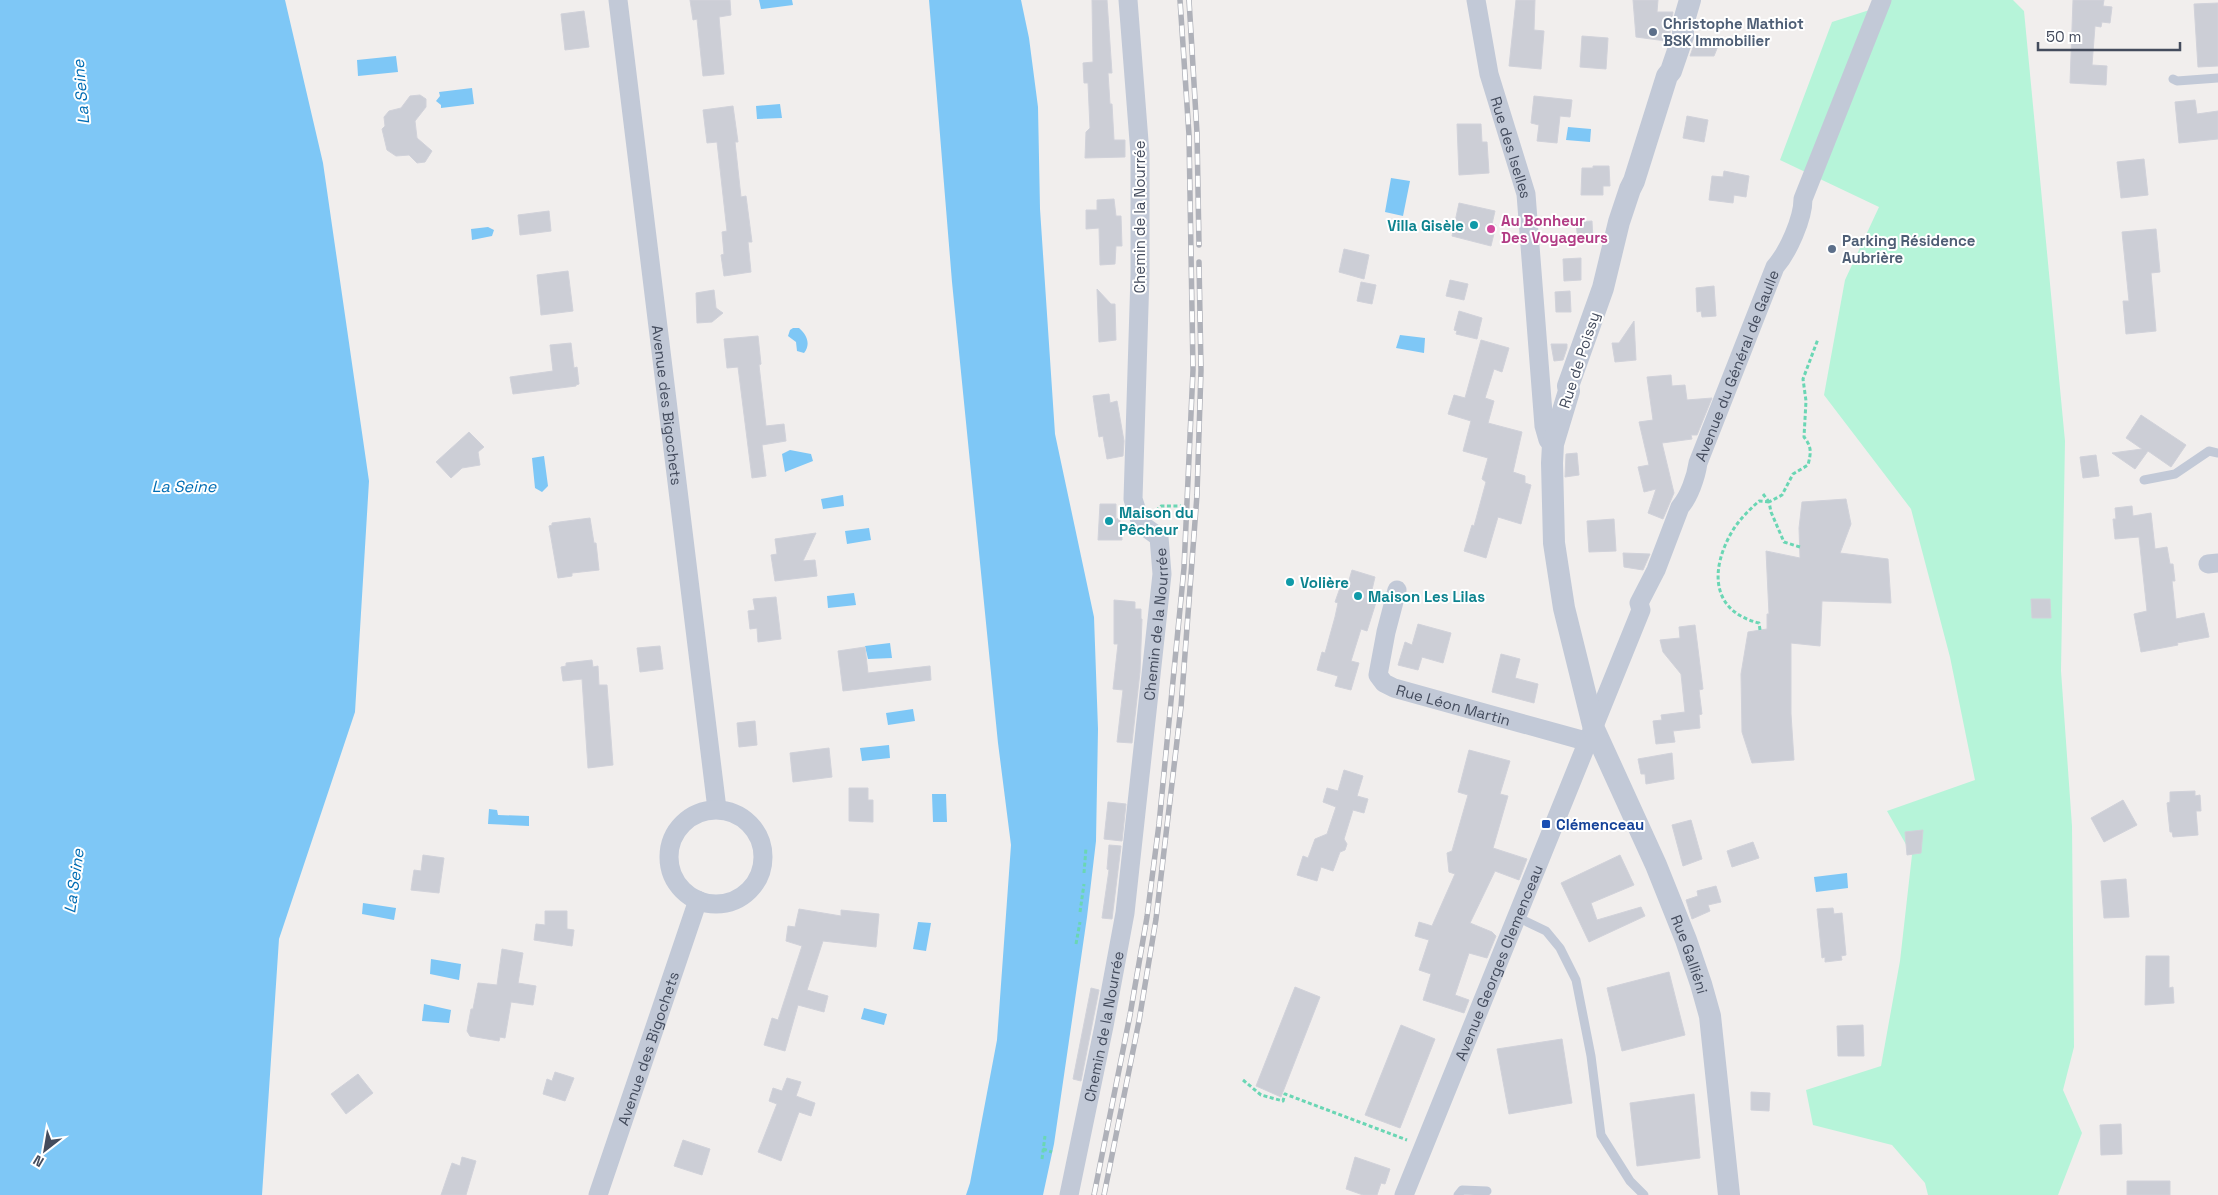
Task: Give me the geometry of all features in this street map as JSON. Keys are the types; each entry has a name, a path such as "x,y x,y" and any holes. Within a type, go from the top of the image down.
{"street":[{"name":"Avenue des Bigochets","path":"618,0 716,810"},
{"name":"Chemin de la Nourrée","path":"1069,1195 1125,913 1162,574 1160,537 1141,524 1133,499 1140,275 1140,154 1128,0"},
{"name":"Rue des Iselles","path":"1476,0 1489,74 1526,194 1544,426 1548,440 1553,444"},
{"name":"Rue de Poissy","path":"1591,736 1554,543 1551,495 1553,444 1569,391 1568,386 1577,365 1602,288 1619,222 1667,76 1671,71 1683,36 1682,24 1690,0"},
{"name":"Avenue du Général de Gaulle","path":"1591,736 1641,610 1639,603 1656,570 1680,507 1697,471 1698,462 1775,267 1782,259 1803,211 1803,199 1882,0"},
{"name":"Rue Léon Martin","path":"1397,590 1386,632 1378,676 1384,683 1394,688 1591,736"},
{"name":"Avenue Georges Clemenceau","path":"1404,1195 1591,736"},
{"name":"Rue Galliéni","path":"1591,736 1656,865 1686,940 1701,984 1710,1016 1729,1195"},
{"path":"716,810 731,812 755,830 761,844 763,859 760,873 752,886 741,896 728,902 713,904 698,900 684,892 674,879 669,864 669,847 675,832 686,820 700,812 716,810"},
{"name":"Avenue des Bigochets","path":"598,1195 698,900"}],"lane":[{"path":"2173,79 2177,81 2218,78"},
{"path":"2144,480 2175,474 2209,451 2218,453"},
{"path":"1517,918 1546,931 1560,948 1576,980 1591,1056 1602,1135 1630,1181 1644,1195"},
{"path":"1458,1195 1462,1190 1487,1192"}],"path":[{"path":"1760,630 1759,624 1746,620 1732,612 1721,596 1718,579 1721,558 1734,530 1744,516 1759,501 1769,502 1782,495 1793,474 1808,465 1811,453 1810,444 1804,437 1806,401 1802,379 1818,339"},
{"path":"1763,494 1769,502 1770,512 1784,542 1800,547"},
{"path":"1162,506 1181,506"},
{"path":"1084,873 1086,848"},
{"path":"1080,912 1084,884"},
{"path":"1076,944 1080,922"},
{"path":"1243,1080 1261,1095 1283,1101 1285,1094 1415,1143"},
{"path":"1042,1159 1045,1136"},
{"path":"1043,1149 1052,1152"}],"green space":[{"path":"1885,0 2013,0 2024,11 2065,441 2061,671 2072,826 2074,1047 2063,1090 2082,1133 2058,1195 1928,1195 1925,1183 1892,1145 1813,1125 1806,1090 1881,1066 1900,961 1912,855 1887,811 1975,780 1950,657 1911,509 1824,395 1845,280 1879,207 1780,160 1832,22 1882,6"}],"water":[{"name":"La Seine","path":"0,0 285,0 323,163 369,481 355,712 279,939 262,1195 0,1195"},
{"path":"759,0 792,0 793,5 761,9"},
{"path":"929,0 1021,0 1029,38 1038,107 1040,209 1055,434 1094,617 1098,729 1096,841 1087,917 1054,1144 1043,1195 966,1195 970,1183 997,1040 1011,845 998,743 952,282"},
{"path":"396,56 398,72 358,76 357,60"},
{"path":"472,88 474,104 441,108 441,105 436,101 440,96 439,92"},
{"path":"780,104 782,118 757,119 756,106"},
{"path":"1568,127 1591,129 1590,142 1566,140"},
{"path":"1391,178 1410,181 1403,216 1385,212"},
{"path":"488,227 494,230 492,236 472,240 471,229"},
{"path":"793,328 799,328 806,337 808,343 804,353 797,351 796,342 788,336"},
{"path":"1400,335 1425,338 1424,353 1396,348"},
{"path":"790,450 811,454 813,461 785,472 782,454"},
{"path":"544,456 548,486 542,492 535,488 532,458"},
{"path":"843,495 844,506 823,509 821,499"},
{"path":"869,528 871,540 847,544 845,531"},
{"path":"854,593 856,605 828,608 827,596"},
{"path":"890,643 892,658 868,659 865,646"},
{"path":"913,709 915,721 888,725 886,713"},
{"path":"889,745 890,758 862,761 860,748"},
{"path":"932,794 946,794 947,822 933,822"},
{"path":"489,809 497,810 498,815 529,816 529,826 488,824"},
{"path":"1847,873 1848,888 1816,892 1814,877"},
{"path":"363,903 396,908 394,920 362,914"},
{"path":"918,922 931,923 926,951 913,949"},
{"path":"431,959 461,964 459,980 430,974"},
{"path":"424,1004 451,1010 449,1023 422,1021"},
{"path":"864,1008 887,1014 884,1025 861,1019"}],"building":[{"path":"690,0 730,0 731,15 719,17 724,74 703,76 697,19 693,20"},
{"path":"1092,0 1107,0 1112,73 1108,73 1114,140 1125,140 1125,157 1085,158 1086,132 1090,128 1088,83 1084,83 1083,63 1093,62"},
{"path":"1516,0 1535,0 1534,30 1544,31 1541,69 1509,66"},
{"path":"1633,0 1658,0 1657,12 1673,12 1670,33 1666,41 1636,37"},
{"path":"2073,0 2104,0 2103,6 2112,7 2110,23 2102,22 2101,27 2095,26 2092,65 2107,66 2106,85 2070,83"},
{"path":"2218,3 2218,66 2198,67 2194,4"},
{"path":"584,11 589,47 565,50 561,14"},
{"path":"1582,36 1608,38 1606,69 1580,67"},
{"path":"1720,41 1714,56 1690,56 1695,42"},
{"path":"420,95 426,99 426,107 415,121 417,138 432,151 425,162 417,163 409,155 396,156 387,150 382,129 385,126 384,117 389,111 401,108 410,96"},
{"path":"1534,96 1572,100 1570,117 1560,116 1557,143 1537,141 1539,125 1531,123"},
{"path":"2195,100 2197,114 2218,111 2218,139 2179,143 2175,102"},
{"path":"733,106 738,142 735,142 741,197 746,196 752,242 748,242 751,272 724,276 721,255 724,254 722,232 727,231 717,142 707,143 703,110"},
{"path":"1687,116 1708,120 1704,142 1683,138"},
{"path":"1457,124 1481,124 1482,142 1487,142 1489,173 1459,175"},
{"path":"2144,159 2148,195 2121,198 2117,162"},
{"path":"1593,166 1609,166 1610,186 1603,186 1603,195 1581,195 1582,168 1593,168"},
{"path":"1724,171 1749,176 1746,197 1734,195 1733,203 1709,200 1712,176 1723,177"},
{"path":"1114,199 1116,216 1121,216 1122,246 1116,246 1115,264 1100,265 1099,228 1086,229 1086,210 1097,210 1097,200"},
{"name":"Villa Gisèle","path":"1459,203 1495,211 1492,224 1496,225 1491,246 1452,236"},
{"path":"549,211 551,231 520,235 518,215"},
{"path":"1592,221 1593,241 1578,242 1576,222"},
{"path":"2156,229 2160,272 2151,273 2156,331 2126,334 2123,301 2129,301 2122,232"},
{"path":"1344,249 1369,255 1364,279 1339,272"},
{"path":"1581,258 1581,280 1564,281 1563,259"},
{"path":"568,271 573,311 541,315 537,275"},
{"path":"1450,280 1468,284 1464,300 1446,296"},
{"path":"1361,282 1376,285 1372,304 1357,301"},
{"path":"1714,286 1716,316 1702,317 1701,311 1697,312 1696,288"},
{"path":"1097,289 1111,304 1115,304 1116,340 1099,342"},
{"path":"714,290 716,308 723,313 712,322 697,323 696,293"},
{"path":"1570,291 1571,312 1556,312 1555,292"},
{"path":"1459,311 1482,318 1477,339 1456,334 1457,331 1454,330"},
{"path":"1634,321 1636,360 1615,362 1612,343 1619,343"},
{"path":"758,336 761,364 759,365 766,426 784,424 786,441 762,445 766,476 752,478 738,367 727,368 724,339"},
{"path":"1481,340 1509,348 1502,372 1494,369 1485,398 1494,401 1488,423 1522,432 1513,472 1525,476 1525,483 1531,485 1521,524 1498,517 1486,558 1464,551 1472,525 1474,526 1486,482 1482,479 1488,458 1463,451 1471,421 1448,414 1454,395 1465,398"},
{"path":"571,343 574,368 577,367 579,384 576,386 513,394 510,377 553,371 550,345"},
{"path":"1551,344 1567,344 1563,360 1554,361"},
{"path":"1671,375 1672,386 1685,385 1687,400 1712,398 1697,435 1691,435 1692,439 1662,443 1674,493 1663,519 1648,513 1656,489 1644,492 1638,467 1649,465 1639,422 1653,420 1647,377"},
{"path":"1109,394 1110,403 1117,401 1124,441 1123,456 1107,459 1103,436 1099,437 1093,396"},
{"path":"2141,415 2186,445 2171,467 2148,451 2135,469 2112,453 2142,449 2126,438"},
{"path":"469,432 484,447 478,452 480,465 462,468 451,478 436,462"},
{"path":"1577,453 1579,475 1565,477 1566,454"},
{"path":"2096,455 2099,476 2083,478 2080,457"},
{"path":"1846,499 1851,524 1840,553 1888,559 1891,603 1822,601 1820,646 1791,643 1791,714 1794,760 1752,763 1742,732 1741,674 1748,632 1767,629 1767,614 1769,614 1766,551 1800,558 1799,528 1802,502"},
{"name":"Maison du Pêcheur","path":"1100,504 1116,504 1116,519 1120,518 1120,524 1122,524 1122,540 1098,540"},
{"path":"2132,506 2133,516 2151,513 2155,549 2167,547 2170,564 2173,564 2175,581 2172,581 2176,619 2204,613 2209,637 2141,652 2134,614 2147,611 2139,537 2115,539 2113,519 2116,519 2115,508"},
{"path":"590,518 594,543 596,543 599,570 572,573 572,576 558,578 549,526 552,523"},
{"path":"1614,519 1616,551 1589,552 1587,521"},
{"path":"816,533 803,561 815,560 817,576 775,581 771,555 777,554 775,539"},
{"path":"1623,553 1650,554 1643,570 1624,567"},
{"path":"1352,570 1375,577 1371,594 1378,596 1367,631 1361,629 1351,661 1359,663 1351,690 1335,686 1338,676 1317,670 1322,652 1325,653 1335,617 1338,603 1335,602 1341,585 1347,587"},
{"path":"776,597 781,639 758,642 757,628 750,629 748,611 755,610 753,599"},
{"path":"2031,599 2050,599 2051,618 2032,618"},
{"path":"1114,600 1135,602 1135,609 1141,609 1140,672 1132,743 1117,742 1123,690 1113,689 1118,644 1114,644"},
{"path":"1418,624 1451,633 1443,663 1422,657 1418,670 1398,665 1405,642 1412,645"},
{"path":"1695,625 1703,689 1699,690 1702,714 1699,715 1700,728 1673,731 1675,742 1656,744 1653,721 1662,720 1661,715 1685,712 1681,674 1663,652 1660,640 1680,638 1679,627"},
{"path":"660,646 663,669 640,672 637,648"},
{"path":"865,647 868,673 930,666 931,680 843,691 838,651"},
{"path":"1501,654 1520,659 1515,678 1538,684 1534,703 1492,692"},
{"path":"592,660 593,667 598,666 599,685 607,685 613,765 588,768 582,679 563,681 561,667 566,666 566,663"},
{"path":"755,721 757,745 739,747 737,723"},
{"path":"829,748 832,777 793,782 790,753"},
{"path":"1469,750 1510,761 1500,794 1508,796 1493,848 1527,859 1519,880 1495,871 1470,923 1492,932 1496,936 1487,958 1469,953 1455,995 1469,1000 1464,1013 1423,1000 1431,974 1419,970 1429,940 1415,936 1419,922 1432,926 1455,874 1449,872 1447,853 1452,851 1468,795 1458,792"},
{"path":"1672,753 1674,779 1646,784 1645,774 1641,774 1638,759"},
{"path":"1344,770 1363,776 1357,796 1368,799 1364,813 1353,810 1344,839 1347,844 1345,850 1340,852 1333,871 1321,867 1317,881 1297,875 1303,856 1308,858 1315,839 1327,834 1336,807 1323,802 1327,788 1338,791"},
{"path":"849,788 868,788 868,800 873,800 873,822 849,821"},
{"path":"2195,791 2195,796 2200,795 2201,811 2196,811 2198,835 2173,837 2172,832 2170,832 2167,803 2170,802 2170,792"},
{"path":"2123,800 2137,825 2104,842 2091,818"},
{"path":"1108,802 1126,804 1122,841 1104,839"},
{"path":"1691,820 1702,859 1683,866 1672,825"},
{"path":"1923,830 1921,853 1907,855 1905,832"},
{"path":"1753,842 1759,858 1732,867 1727,851"},
{"path":"1109,845 1121,846 1112,919 1102,918 1109,870 1107,869"},
{"path":"423,855 444,858 439,893 411,890 414,870 421,871"},
{"path":"1620,855 1634,885 1591,903 1597,920 1641,907 1645,916 1589,942 1561,883"},
{"path":"2126,879 2129,917 2104,918 2101,881"},
{"path":"1716,886 1721,902 1708,905 1710,911 1692,919 1686,900 1698,896 1697,891"},
{"path":"1833,908 1834,914 1842,913 1846,955 1841,956 1842,960 1825,962 1825,957 1822,958 1817,909"},
{"path":"799,909 841,916 841,910 879,914 876,947 823,941 807,990 828,996 824,1012 798,1005 785,1051 764,1045 772,1018 778,1020 802,946 786,941 788,926 795,927"},
{"path":"545,911 567,911 567,929 574,930 572,946 534,940 536,924 545,925"},
{"path":"502,949 523,953 518,983 536,986 533,1005 511,1002 505,1038 500,1037 499,1041 470,1036 467,1031 478,983 497,985"},
{"path":"2146,956 2169,956 2169,988 2173,987 2174,1003 2145,1005"},
{"path":"1669,972 1685,1035 1622,1051 1607,988"},
{"path":"1295,987 1320,997 1281,1097 1256,1086"},
{"path":"1091,988 1099,990 1081,1081 1073,1079"},
{"path":"1401,1025 1435,1039 1400,1128 1365,1115"},
{"path":"1863,1025 1864,1056 1838,1056 1837,1026"},
{"path":"1562,1039 1572,1103 1509,1114 1497,1049"},
{"path":"555,1072 574,1078 565,1101 543,1094 547,1079 552,1081"},
{"path":"358,1074 373,1093 346,1114 331,1094"},
{"path":"787,1078 801,1082 796,1096 815,1103 811,1116 799,1112 781,1161 758,1152 777,1104 769,1101 773,1088 782,1091"},
{"path":"1751,1092 1770,1093 1769,1111 1751,1110"},
{"path":"1694,1094 1700,1158 1637,1166 1630,1103"},
{"path":"2121,1124 2122,1154 2101,1155 2100,1125"},
{"path":"683,1140 710,1149 702,1175 674,1166"},
{"path":"462,1157 476,1161 466,1195 441,1195 452,1163 460,1166"},
{"path":"1355,1157 1390,1169 1385,1184 1381,1183 1377,1195 1363,1195 1346,1189"},
{"path":"2127,1181 2170,1181 2170,1195 2127,1195"}],"railway":[{"path":"1094,1195 1130,1015 1147,917 1159,824 1184,568 1193,370 1189,135 1180,0"},
{"path":"1189,0 1197,133 1199,245"},
{"path":"1104,1195 1139,1021 1156,919 1181,707 1197,495 1201,370 1199,262"}],"place":[{"name":"Christophe Mathiot BSK Immobilier","path":"1653,32"},
{"name":"Villa Gisèle","path":"1474,225"},
{"name":"Au Bonheur Des Voyageurs","path":"1491,229"},
{"name":"Parking Résidence Aubrière","path":"1832,249"},
{"name":"Maison du Pêcheur","path":"1109,521"},
{"name":"Volière","path":"1290,582"},
{"name":"Maison Les Lilas","path":"1358,596"},
{"name":"Clémenceau","path":"1546,824"}]}
